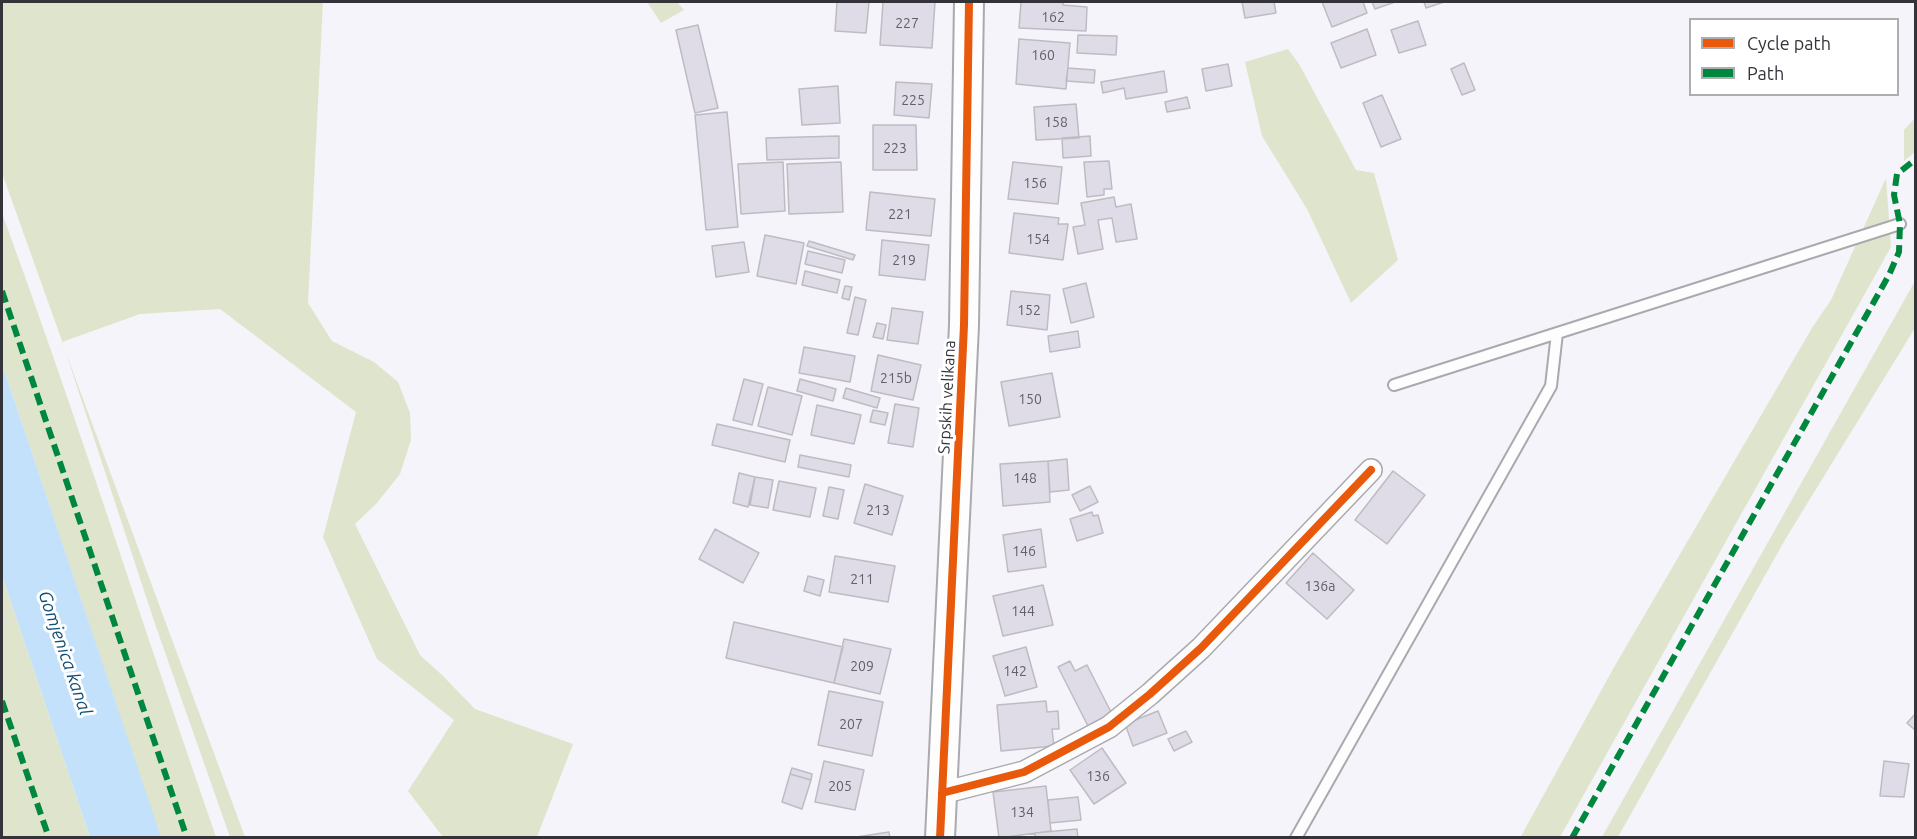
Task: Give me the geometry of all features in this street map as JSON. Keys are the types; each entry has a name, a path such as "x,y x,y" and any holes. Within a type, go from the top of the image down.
{"main road":[{"name":"Srpskih velikana","path":"940,837 964,325 969,2"}],"street":[{"path":"942,793 1024,772 1109,727 1201,648 1371,470"}],"lane":[{"path":"1394,385 1900,224"},
{"path":"1296,837 1551,386 1557,333"}],"green space":[{"path":"2,2 323,2 308,303 332,341 374,362 398,382 410,413 411,440 400,474 377,503 355,524 420,655 475,709 573,744 537,837 443,837 408,791 454,720 377,659 323,537 356,412 220,309 140,314 62,342 2,173"},
{"path":"647,2 677,2 684,10 661,23"},
{"path":"1288,49 1299,64 1356,170 1374,173 1398,260 1351,303 1307,209 1262,136 1245,62"},
{"path":"1915,118 1915,152 1904,161 1904,130"},
{"path":"1886,178 1891,247 1560,837 1520,838 1613,669 1812,328 1831,300"},
{"path":"2,213 216,837 161,837 157,827 2,364"},
{"path":"1915,281 1915,328 1786,538 1618,837 1602,837"},
{"path":"65,350 245,837 230,837 154,621"},
{"path":"2,575 90,837 2,837"}],"water":[{"name":"Gomjenica kanal","path":"2,364 161,837 90,837 2,575"}],"building":[{"path":"837,2 869,2 866,33 835,31"},
{"path":"883,2 935,2 932,48 880,45"},
{"path":"1021,2 1063,2 1063,5 1087,7 1086,31 1019,28"},
{"path":"1242,2 1274,2 1276,13 1245,18"},
{"path":"1322,2 1363,2 1367,13 1332,27"},
{"path":"1372,2 1395,2 1375,9"},
{"path":"1424,2 1444,2 1426,8"},
{"path":"1418,21 1426,45 1399,53 1391,30"},
{"path":"698,25 718,108 695,113 676,30"},
{"path":"1367,29 1376,55 1341,68 1331,43"},
{"path":"1078,35 1117,36 1116,55 1077,53"},
{"path":"1019,39 1070,43 1066,89 1016,84"},
{"path":"1464,63 1475,90 1462,95 1451,69"},
{"path":"1228,64 1232,86 1206,91 1202,69"},
{"path":"1068,68 1095,70 1094,83 1066,81"},
{"path":"1164,71 1167,92 1126,99 1124,88 1103,93 1101,82"},
{"path":"896,82 932,84 929,118 894,115"},
{"path":"838,86 840,123 802,125 799,89"},
{"path":"1382,95 1401,139 1381,147 1363,103"},
{"path":"1187,97 1190,108 1167,112 1165,102"},
{"path":"1076,104 1079,138 1036,140 1034,107"},
{"path":"727,112 738,227 706,230 695,115"},
{"path":"873,125 916,125 917,170 873,170"},
{"path":"839,136 839,158 767,160 766,138"},
{"path":"1090,136 1091,156 1063,158 1062,138"},
{"path":"1109,161 1112,189 1104,189 1104,195 1087,197 1084,162"},
{"path":"783,162 785,211 741,214 738,164"},
{"path":"841,162 843,212 789,214 787,164"},
{"path":"1013,162 1062,167 1058,204 1008,199"},
{"path":"870,192 935,199 931,236 866,230"},
{"path":"1114,197 1116,207 1131,204 1137,239 1116,242 1112,218 1098,220 1103,249 1078,254 1073,227 1085,225 1081,203"},
{"path":"1014,213 1059,218 1058,224 1068,224 1063,260 1009,253"},
{"path":"765,235 804,243 796,284 757,276"},
{"path":"882,240 929,245 925,280 879,275"},
{"path":"809,241 855,255 853,260 807,246"},
{"path":"744,242 749,272 716,277 712,246"},
{"path":"808,251 845,260 842,273 805,264"},
{"path":"805,271 840,280 837,293 802,285"},
{"path":"1086,283 1094,317 1071,323 1063,289"},
{"path":"845,286 852,287 849,300 842,298"},
{"path":"1011,291 1050,295 1047,330 1007,325"},
{"path":"855,297 866,300 858,335 847,333"},
{"path":"892,308 923,312 918,344 887,340"},
{"path":"877,323 886,325 883,339 873,337"},
{"path":"1078,331 1080,347 1050,352 1048,336"},
{"path":"804,347 855,356 850,382 799,373"},
{"path":"878,355 921,365 913,400 871,391"},
{"path":"1052,373 1060,417 1009,426 1001,382"},
{"path":"744,379 763,384 752,425 733,420"},
{"path":"800,379 836,389 833,401 797,391"},
{"path":"768,387 802,396 792,435 758,426"},
{"path":"846,388 880,398 877,408 843,398"},
{"path":"895,404 919,408 913,447 888,443"},
{"path":"817,405 861,415 854,444 811,435"},
{"path":"873,410 888,413 885,425 870,422"},
{"path":"717,424 790,440 785,462 712,445"},
{"path":"800,455 851,465 849,477 798,467"},
{"path":"1067,459 1069,490 1050,492 1048,461"},
{"path":"1048,461 1050,502 1003,506 1000,464"},
{"path":"1393,471 1425,495 1387,544 1355,520"},
{"path":"739,473 755,477 748,507 733,503"},
{"path":"755,477 773,480 768,508 750,505"},
{"path":"779,481 816,488 810,517 773,510"},
{"path":"865,484 903,496 892,535 854,523"},
{"path":"1090,486 1098,502 1080,511 1072,495"},
{"path":"829,487 844,490 838,519 823,516"},
{"path":"1092,512 1093,516 1098,515 1103,533 1077,541 1070,519"},
{"path":"715,529 759,553 743,583 699,559"},
{"path":"1041,529 1046,567 1008,572 1003,535"},
{"path":"1313,553 1354,590 1327,619 1286,583"},
{"path":"835,556 895,566 888,602 829,592"},
{"path":"808,576 824,580 820,596 804,591"},
{"path":"1043,585 1053,625 1003,636 993,596"},
{"path":"734,622 843,647 834,683 726,658"},
{"path":"844,639 891,649 880,694 834,683"},
{"path":"1026,647 1037,687 1005,696 993,656"},
{"path":"1070,661 1075,671 1087,665 1113,716 1089,728 1058,667"},
{"path":"829,691 883,702 872,756 818,745"},
{"path":"1046,701 1047,712 1058,711 1059,729 1052,729 1054,746 1001,751 997,705"},
{"path":"1158,711 1167,733 1133,746 1125,724"},
{"path":"1916,713 1916,731 1907,723"},
{"path":"1186,731 1192,742 1174,751 1168,739"},
{"path":"1102,748 1126,783 1094,804 1070,770"},
{"path":"824,761 864,770 855,810 815,802"},
{"path":"1884,761 1909,764 1904,797 1880,796"},
{"path":"792,768 812,774 811,780 790,774"},
{"path":"790,774 811,780 802,809 782,802"},
{"path":"1046,786 1051,831 999,838 993,792"},
{"path":"1078,797 1081,820 1050,823 1048,800"},
{"path":"1077,829 1078,838 1035,838 1035,833"},
{"path":"889,832 890,838 850,838"}],"marked path":[{"path":"1572,838 1889,275 1899,252 1900,224 1894,195 1897,174 1916,159"},
{"path":"2,291 187,838"},
{"path":"2,701 49,838"}],"cycle path":[{"path":"940,838 964,325 969,2"},
{"path":"942,793 1024,772 1109,727 1201,648 1371,470"}]}
